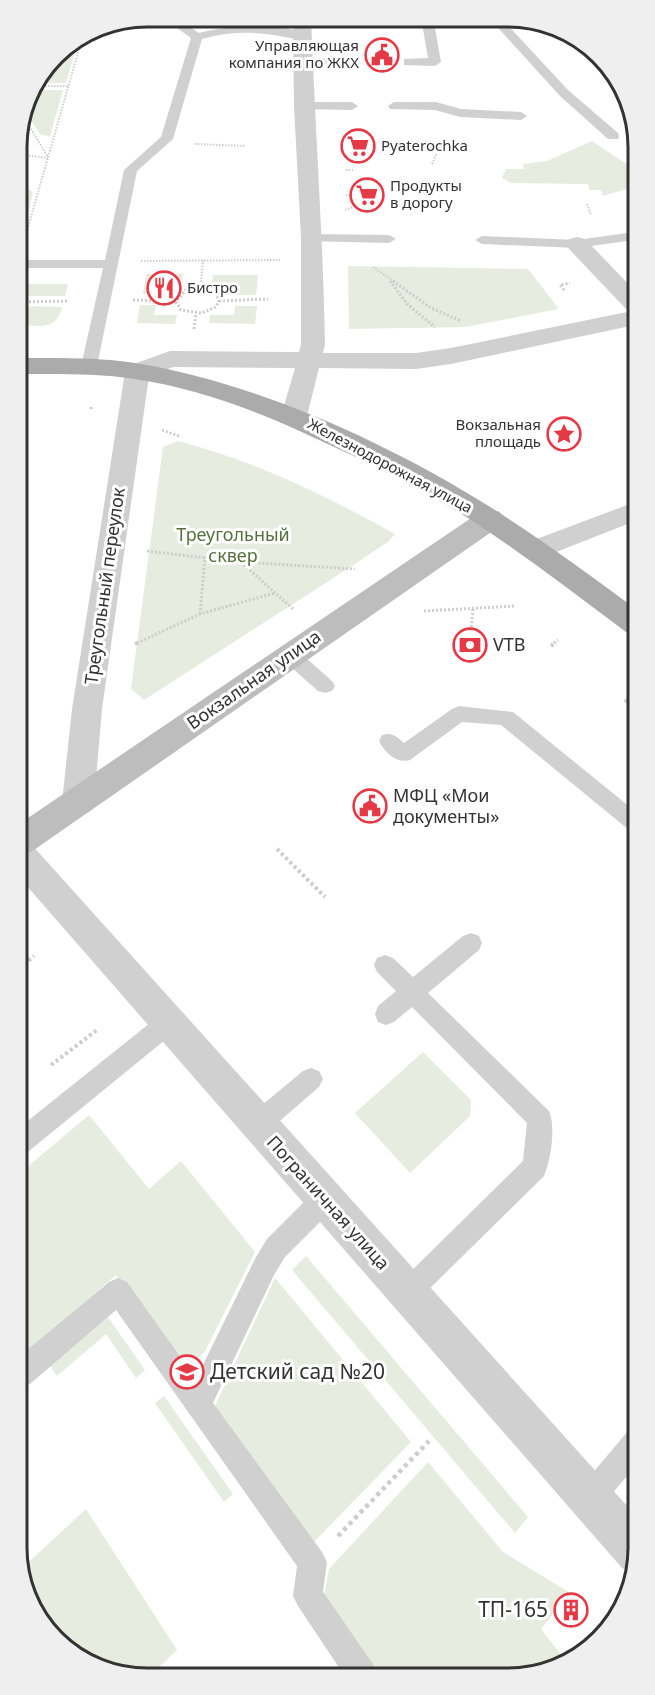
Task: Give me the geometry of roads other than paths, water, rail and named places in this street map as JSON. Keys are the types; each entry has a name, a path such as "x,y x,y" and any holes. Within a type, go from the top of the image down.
{"main road":[{"path":"27,366 89,366 137,372 205,386 294,416"},
{"name":"Железнодорожная улица","path":"294,416 423,480 490,519 628,618"}],"street":[{"name":"Железнодорожная улица","path":"294,416 313,344 312,238 302,27"},
{"path":"577,244 628,298"},
{"path":"137,372 170,359 416,361 451,356 628,319"},
{"name":"Треугольный переулок","path":"78,802 88,699 137,372"},
{"path":"536,550 628,515"},
{"name":"Вокзальная улица","path":"27,836 490,519"},
{"name":"Пограничная улица","path":"27,840 168,1023 628,1541"}],"lane":[{"path":"89,366 131,170 142,158 167,139 189,28 214,31 241,28 283,32 302,27"},
{"path":"408,62 435,62 429,27"},
{"path":"503,27 564,93 613,136"},
{"path":"303,62 352,62"},
{"path":"304,106 352,106"},
{"path":"394,106 436,106 460,113 521,116"},
{"path":"482,240 577,244 628,237"},
{"path":"312,238 389,239"},
{"path":"27,264 110,264"},
{"path":"290,656 326,686"},
{"path":"389,741 404,754 459,714 506,718 628,817"},
{"path":"386,1014 471,944"},
{"path":"385,966 540,1119 535,1167 408,1292"},
{"path":"27,1136 168,1023"},
{"path":"258,1124 311,1079"},
{"path":"198,1405 265,1266 276,1248 325,1199"},
{"path":"27,1368 118,1291 312,1562 308,1596 357,1668"},
{"path":"590,1498 628,1453"}],"place":[{"name":"Управляющая компания по ЖКХ","path":"382,55"},
{"name":"Pyaterochka","path":"358,146"},
{"name":"Продукты в дорогу","path":"367,195"},
{"name":"Бистро","path":"164,288"},
{"name":"Вокзальная площадь","path":"564,434"},
{"name":"VTB","path":"470,645"},
{"name":"МФЦ «Мои документы»","path":"370,806"},
{"name":"Детский сад №20","path":"187,1372"},
{"name":"ТП-165","path":"571,1610"}],"park label":[{"name":"Треугольный сквер","path":"233,545"}]}
